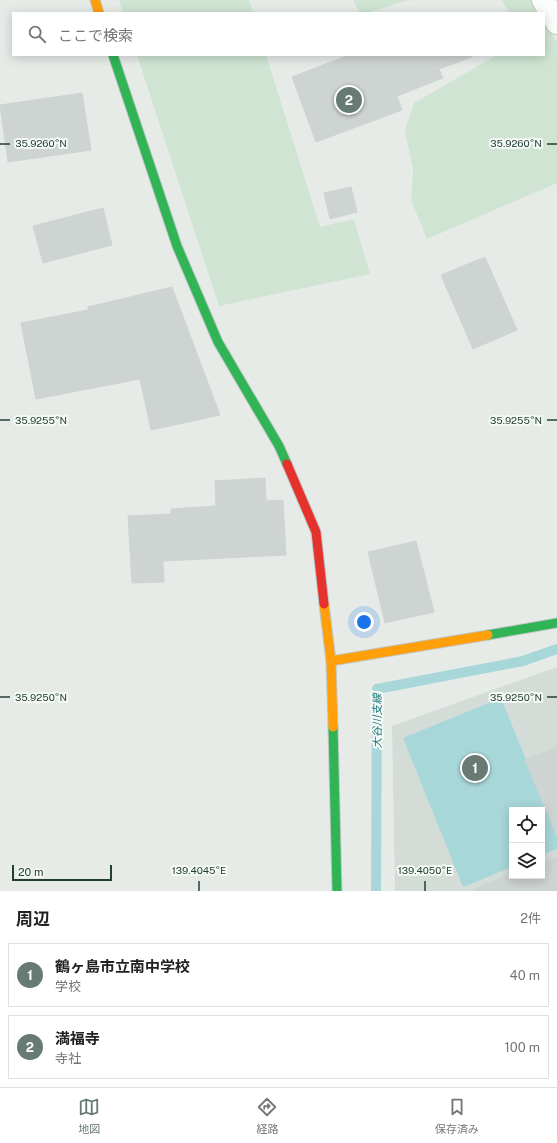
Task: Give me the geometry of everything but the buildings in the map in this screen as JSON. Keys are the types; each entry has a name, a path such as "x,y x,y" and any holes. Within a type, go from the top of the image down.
{"street":[{"path":"94,0 99,12"},
{"path":"542,0 557,23"},
{"path":"113,56 180,253 218,342 279,446 316,532 331,661 337,891"},
{"path":"331,661 557,623"}],"shaded area":[{"path":"557,667 557,891 395,891 392,726"}],"green space":[{"path":"119,0 249,0 253,12 123,12"},
{"path":"353,0 409,0 369,12 359,12"},
{"path":"501,0 531,0 538,12 509,12"},
{"path":"545,23 557,42 557,183 427,239 411,200 413,170 405,130 414,103 495,56 545,56"},
{"path":"137,56 266,56 320,227 354,219 370,274 219,306"}],"water":[{"path":"501,698 557,836 557,849 545,854 545,807 509,807 509,868 463,887 403,738"}],"waterway":[{"name":"大谷川支線","path":"376,891 377,689 523,661 557,649"}],"traffic: fast":[{"path":"113,56 177,246 218,342 279,446 287,464"},
{"path":"488,635 557,623"},
{"path":"333,727 337,891"}],"traffic: slow":[{"path":"95,0 99,12"},
{"path":"324,604 331,661 333,727"},
{"path":"331,661 488,635"}],"traffic: jam":[{"path":"287,464 316,532 324,604"}],"place":[{"name":"満福寺","path":"349,100"},
{"name":"鶴ヶ島市立南中学校","path":"475,768"}]}
